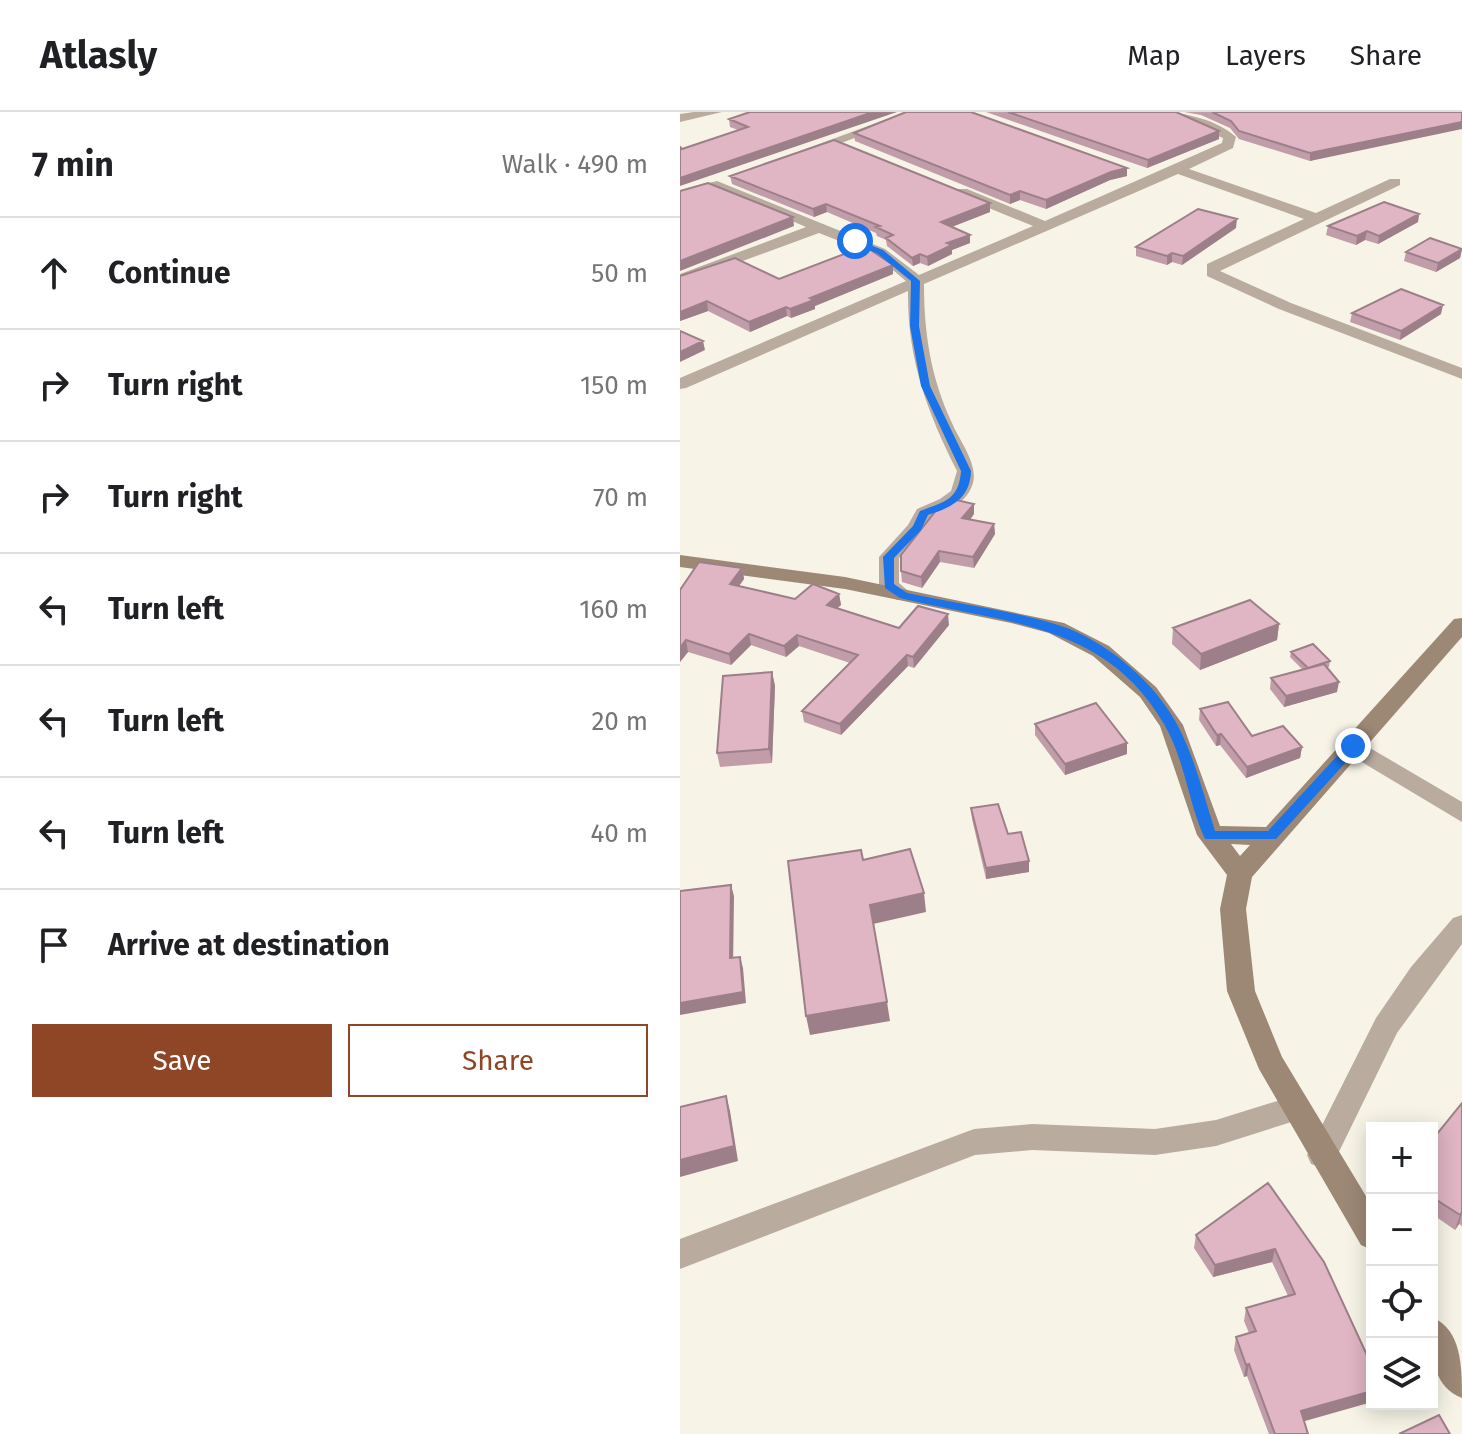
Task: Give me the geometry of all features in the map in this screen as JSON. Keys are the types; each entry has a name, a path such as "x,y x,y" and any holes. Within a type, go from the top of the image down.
{"street":[{"path":"680,118 716,112"},
{"path":"799,153 844,144 918,112"},
{"path":"680,384 1045,226 1149,176 1178,169 1220,151 1230,137 1219,130 1166,112"},
{"path":"1178,169 1318,219"},
{"path":"737,175 707,186 880,252 916,281"},
{"path":"1395,182 1212,267 1212,273 1285,306 1462,374"},
{"path":"947,186 1045,226"},
{"path":"680,279 818,228"},
{"path":"904,596 889,585 889,557 917,527 924,513 951,504 965,487 966,471 925,386 914,326 916,281"},
{"path":"680,561 845,583 1056,628 1101,651 1148,692 1171,725 1186,760 1210,835 1240,874"},
{"path":"1366,1225 1269,1061 1241,991 1233,909 1240,874 1462,624"},
{"path":"1353,746 1462,813"},
{"path":"1210,835 1272,836"},
{"path":"1322,1155 1386,1026 1421,975 1462,925"},
{"path":"680,1254 974,1142 1032,1137 1155,1142 1216,1133 1296,1108"},
{"path":"1435,1338 1462,1381"}],"building":[{"path":"750,112 873,112 680,178 680,147 682,149 748,127 729,119"},
{"path":"906,112 971,112 1127,168 1046,200 1020,191 1010,195 854,133"},
{"path":"1008,112 1176,112 1219,131 1148,160"},
{"path":"1212,112 1462,112 1462,122 1310,153 1239,131 1231,121"},
{"path":"834,140 990,203 941,222 970,235 947,243 952,245 927,257 920,254 912,258 886,238 893,235 876,227 880,226 826,204 813,209 730,176"},
{"path":"708,183 793,217 680,261 680,191"},
{"path":"1384,202 1419,214 1379,236 1367,231 1357,236 1328,226"},
{"path":"1198,209 1237,219 1183,256 1172,253 1167,256 1136,247"},
{"path":"1430,238 1462,249 1438,263 1406,252"},
{"path":"865,246 893,265 790,309 786,307 749,322 707,301 680,312 680,276 735,258 779,279"},
{"path":"1401,289 1443,305 1401,331 1352,313"},
{"path":"680,331 703,341 680,352"},
{"path":"952,499 974,504 962,518 994,524 973,557 939,551 921,577 901,571 901,555 941,504"},
{"path":"699,562 742,568 730,584 795,599 813,584 839,594 827,605 899,628 918,606 948,614 913,657 907,655 840,724 802,711 858,655 797,635 784,646 749,634 729,654 686,640 680,648 680,590"},
{"path":"1250,600 1279,624 1201,654 1173,628"},
{"path":"1313,644 1330,661 1308,668 1291,652"},
{"path":"1324,664 1339,682 1286,696 1271,678"},
{"path":"772,672 769,749 717,753 723,676"},
{"path":"1228,702 1252,736 1283,726 1302,747 1247,767 1221,734 1217,735 1200,709"},
{"path":"1096,703 1127,743 1065,764 1035,724"},
{"path":"998,804 1008,834 1021,832 1029,861 986,868 971,808"},
{"path":"910,849 924,893 870,905 887,1002 806,1016 788,861 861,850 863,860"},
{"path":"731,885 730,958 740,957 743,992 680,1003 680,891"},
{"path":"726,1096 734,1146 680,1160 680,1107"},
{"path":"1462,1103 1460,1215 1438,1201 1438,1133"},
{"path":"1268,1183 1324,1262 1366,1353 1366,1393 1301,1411 1308,1434 1275,1434 1236,1337 1256,1331 1246,1308 1295,1294 1275,1249 1215,1265 1196,1235"},
{"path":"1439,1415 1450,1434 1399,1434"}],"route":[{"path":"855,241 880,252 916,281 914,326 925,386 966,471 965,487 951,504 924,513 917,527 889,557 889,585 904,596 1056,628 1101,651 1148,692 1171,725 1186,760 1210,835 1272,836 1353,746"}]}
